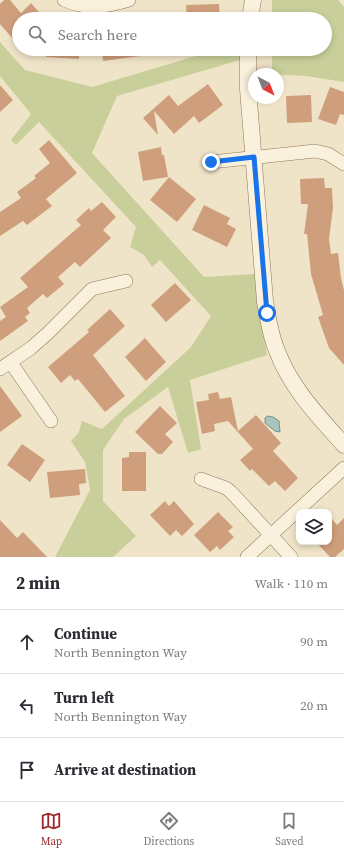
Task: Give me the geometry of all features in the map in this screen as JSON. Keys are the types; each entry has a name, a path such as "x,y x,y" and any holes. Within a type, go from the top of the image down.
{"street":[{"path":"64,0 76,6 97,8 129,0"},
{"path":"251,12 253,0"},
{"path":"248,56 248,89 265,301 270,330 277,351 299,394 344,445"},
{"path":"211,162 315,151 328,154 344,164"},
{"path":"50,421 6,366 48,333 92,289 126,281"},
{"path":"247,557 344,468"},
{"path":"201,478 226,488 231,492 291,557"}],"green space":[{"path":"272,0 338,0 344,7 344,82 306,76 284,75 284,68 272,68 272,56 332,56 332,12 272,12"},
{"path":"0,42 25,70 92,87 196,56 240,56 240,60 117,96 92,153 204,277 255,274 267,355 190,380 201,449 188,453 168,387 124,419 103,450 103,501 136,536 113,557 55,557 90,490 85,462 71,441 79,432 82,421 102,429 191,347 211,316 160,260 152,267 144,255 130,247 136,227 39,122 16,145 11,140 31,114 0,76"}],"water":[{"path":"268,416 279,421 280,432 275,431 265,423 265,418"}],"building":[{"path":"4,0 10,0 20,12 12,12 12,38 0,24 0,4"},
{"path":"31,3 39,12 22,12"},
{"path":"219,4 220,12 186,12 186,5"},
{"path":"79,56 79,59 46,57"},
{"path":"103,56 140,56 103,61"},
{"path":"208,84 223,105 199,123 194,116 174,134 154,111 158,135 143,118 169,95 178,106"},
{"path":"0,85 13,100 0,112"},
{"path":"330,87 344,92 344,115 340,114 336,125 318,119"},
{"path":"311,95 312,122 287,123 286,96"},
{"path":"49,140 77,173 46,199 52,206 27,225 23,221 0,236 0,212 21,198 17,192 36,178 34,176 50,163 39,149"},
{"path":"161,147 168,177 143,181 138,152"},
{"path":"169,177 196,199 177,222 150,200"},
{"path":"324,178 325,188 332,188 333,208 329,239 331,254 338,253 344,290 344,365 329,348 318,317 323,315 311,274 307,234 304,234 308,204 301,204 300,179"},
{"path":"102,202 116,217 103,230 111,238 80,267 75,262 58,277 64,284 47,298 43,294 27,308 30,313 25,317 28,321 0,341 0,321 6,317 0,307 28,287 20,278 81,225 76,220 89,208 91,211"},
{"path":"204,205 230,218 227,224 236,229 227,247 192,230"},
{"path":"175,283 191,300 166,322 151,305"},
{"path":"110,309 125,326 93,355 125,396 105,412 78,379 75,381 70,375 61,383 48,367 89,332 87,330"},
{"path":"145,338 166,362 146,381 125,357"},
{"path":"0,386 22,416 0,432"},
{"path":"218,392 220,399 231,397 238,431 256,415 281,443 273,451 298,478 285,491 275,481 269,486 252,469 250,471 240,460 253,449 228,421 214,424 215,431 202,434 196,402 209,400 208,394"},
{"path":"160,406 177,423 165,434 173,442 162,454 158,454 135,432"},
{"path":"22,444 45,460 30,482 7,465"},
{"path":"129,452 146,452 146,491 122,491 122,458 129,457"},
{"path":"85,469 86,483 79,484 80,495 50,498 47,472"},
{"path":"165,501 169,506 174,501 194,524 182,536 176,530 170,536 150,515"},
{"path":"218,512 233,527 228,531 234,537 220,550 217,546 210,552 194,535"},
{"path":"344,518 344,549 335,557 330,557 319,545 332,545 332,519 337,525"},
{"path":"0,520 17,538 23,532 47,557 0,557"}],"route":[{"path":"211,162 254,157 267,313"}]}
